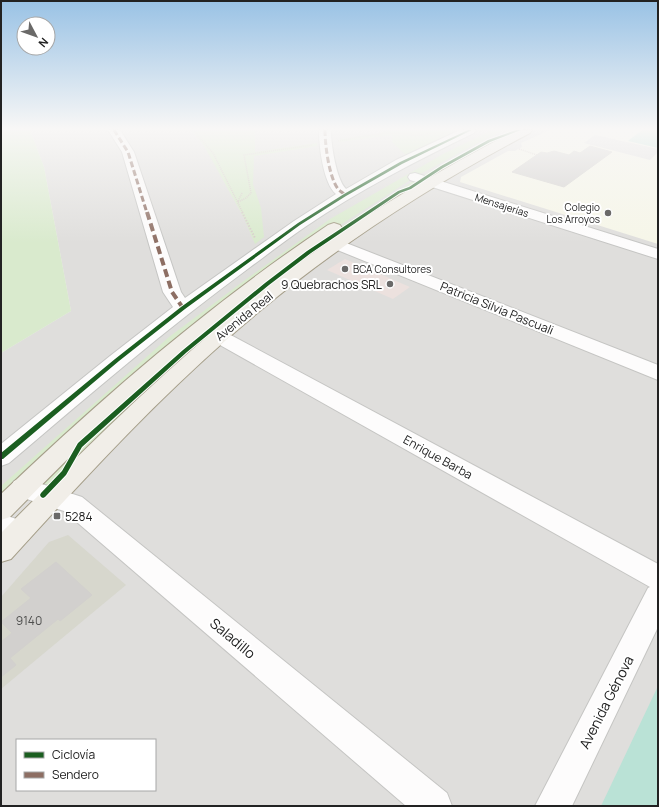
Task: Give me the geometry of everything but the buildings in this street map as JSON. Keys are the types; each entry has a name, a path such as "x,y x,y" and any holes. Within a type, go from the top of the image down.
{"main road":[{"name":"Avenida Real","path":"1,510 73,439 155,364 207,321 292,256 439,168"},
{"name":"Avenida Real","path":"1,551 10,528 52,497 111,436 218,336 336,244 399,200 422,179 446,168"}],"street":[{"path":"133,168 172,292 183,308"},
{"path":"333,168 338,188 345,195"},
{"path":"1,457 117,360 183,308 299,224 393,168"},
{"name":"Mensajerías","path":"422,179 658,254"},
{"name":"Patricia Silvia Pascuali","path":"336,244 658,373"},
{"name":"Enrique Barba","path":"218,336 658,578"},
{"name":"Saladillo","path":"23,488 73,504 434,806"},
{"name":"Avenida Génova","path":"553,806 658,598"}],"path":[{"path":"220,168 255,238 266,249"},
{"path":"238,202 246,198 251,193 246,168"},
{"path":"238,202 242,193"}],"shaded area":[{"path":"44,168 658,168 658,806 1,806 1,353 71,311"},
{"name":"Colegio Los Arroyos","path":"478,168 658,168 658,244 460,182 461,177"},
{"path":"345,259 410,287 393,299 327,270"},
{"path":"68,535 126,585 1,689 1,597 49,542"}],"green space":[{"path":"1,168 44,168 71,311 1,353"},
{"path":"216,168 254,168 253,184 261,208 264,237 255,244 244,218"},
{"path":"419,168 432,168 415,177 292,256 1,510 1,486 169,337 330,219"},
{"path":"438,168 451,168 431,178 424,177 424,175"},
{"path":"415,181 420,184 328,245 54,486 42,486 44,474 156,368 314,244"},
{"path":"658,686 658,806 601,806"}],"marked path":[{"path":"133,168 172,292 183,308"},
{"path":"331,168 338,189 345,195"}],"cycle path":[{"path":"1,457 117,360 183,308 299,224 393,168"},
{"path":"43,495 64,473 80,445 185,351 309,252 399,192 410,188 441,168"}],"place":[{"name":"Colegio Los Arroyos","path":"608,213"},
{"name":"BCA Consultores","path":"345,269"},
{"name":"9 Quebrachos SRL","path":"390,284"},
{"name":"5284","path":"57,516"}]}
